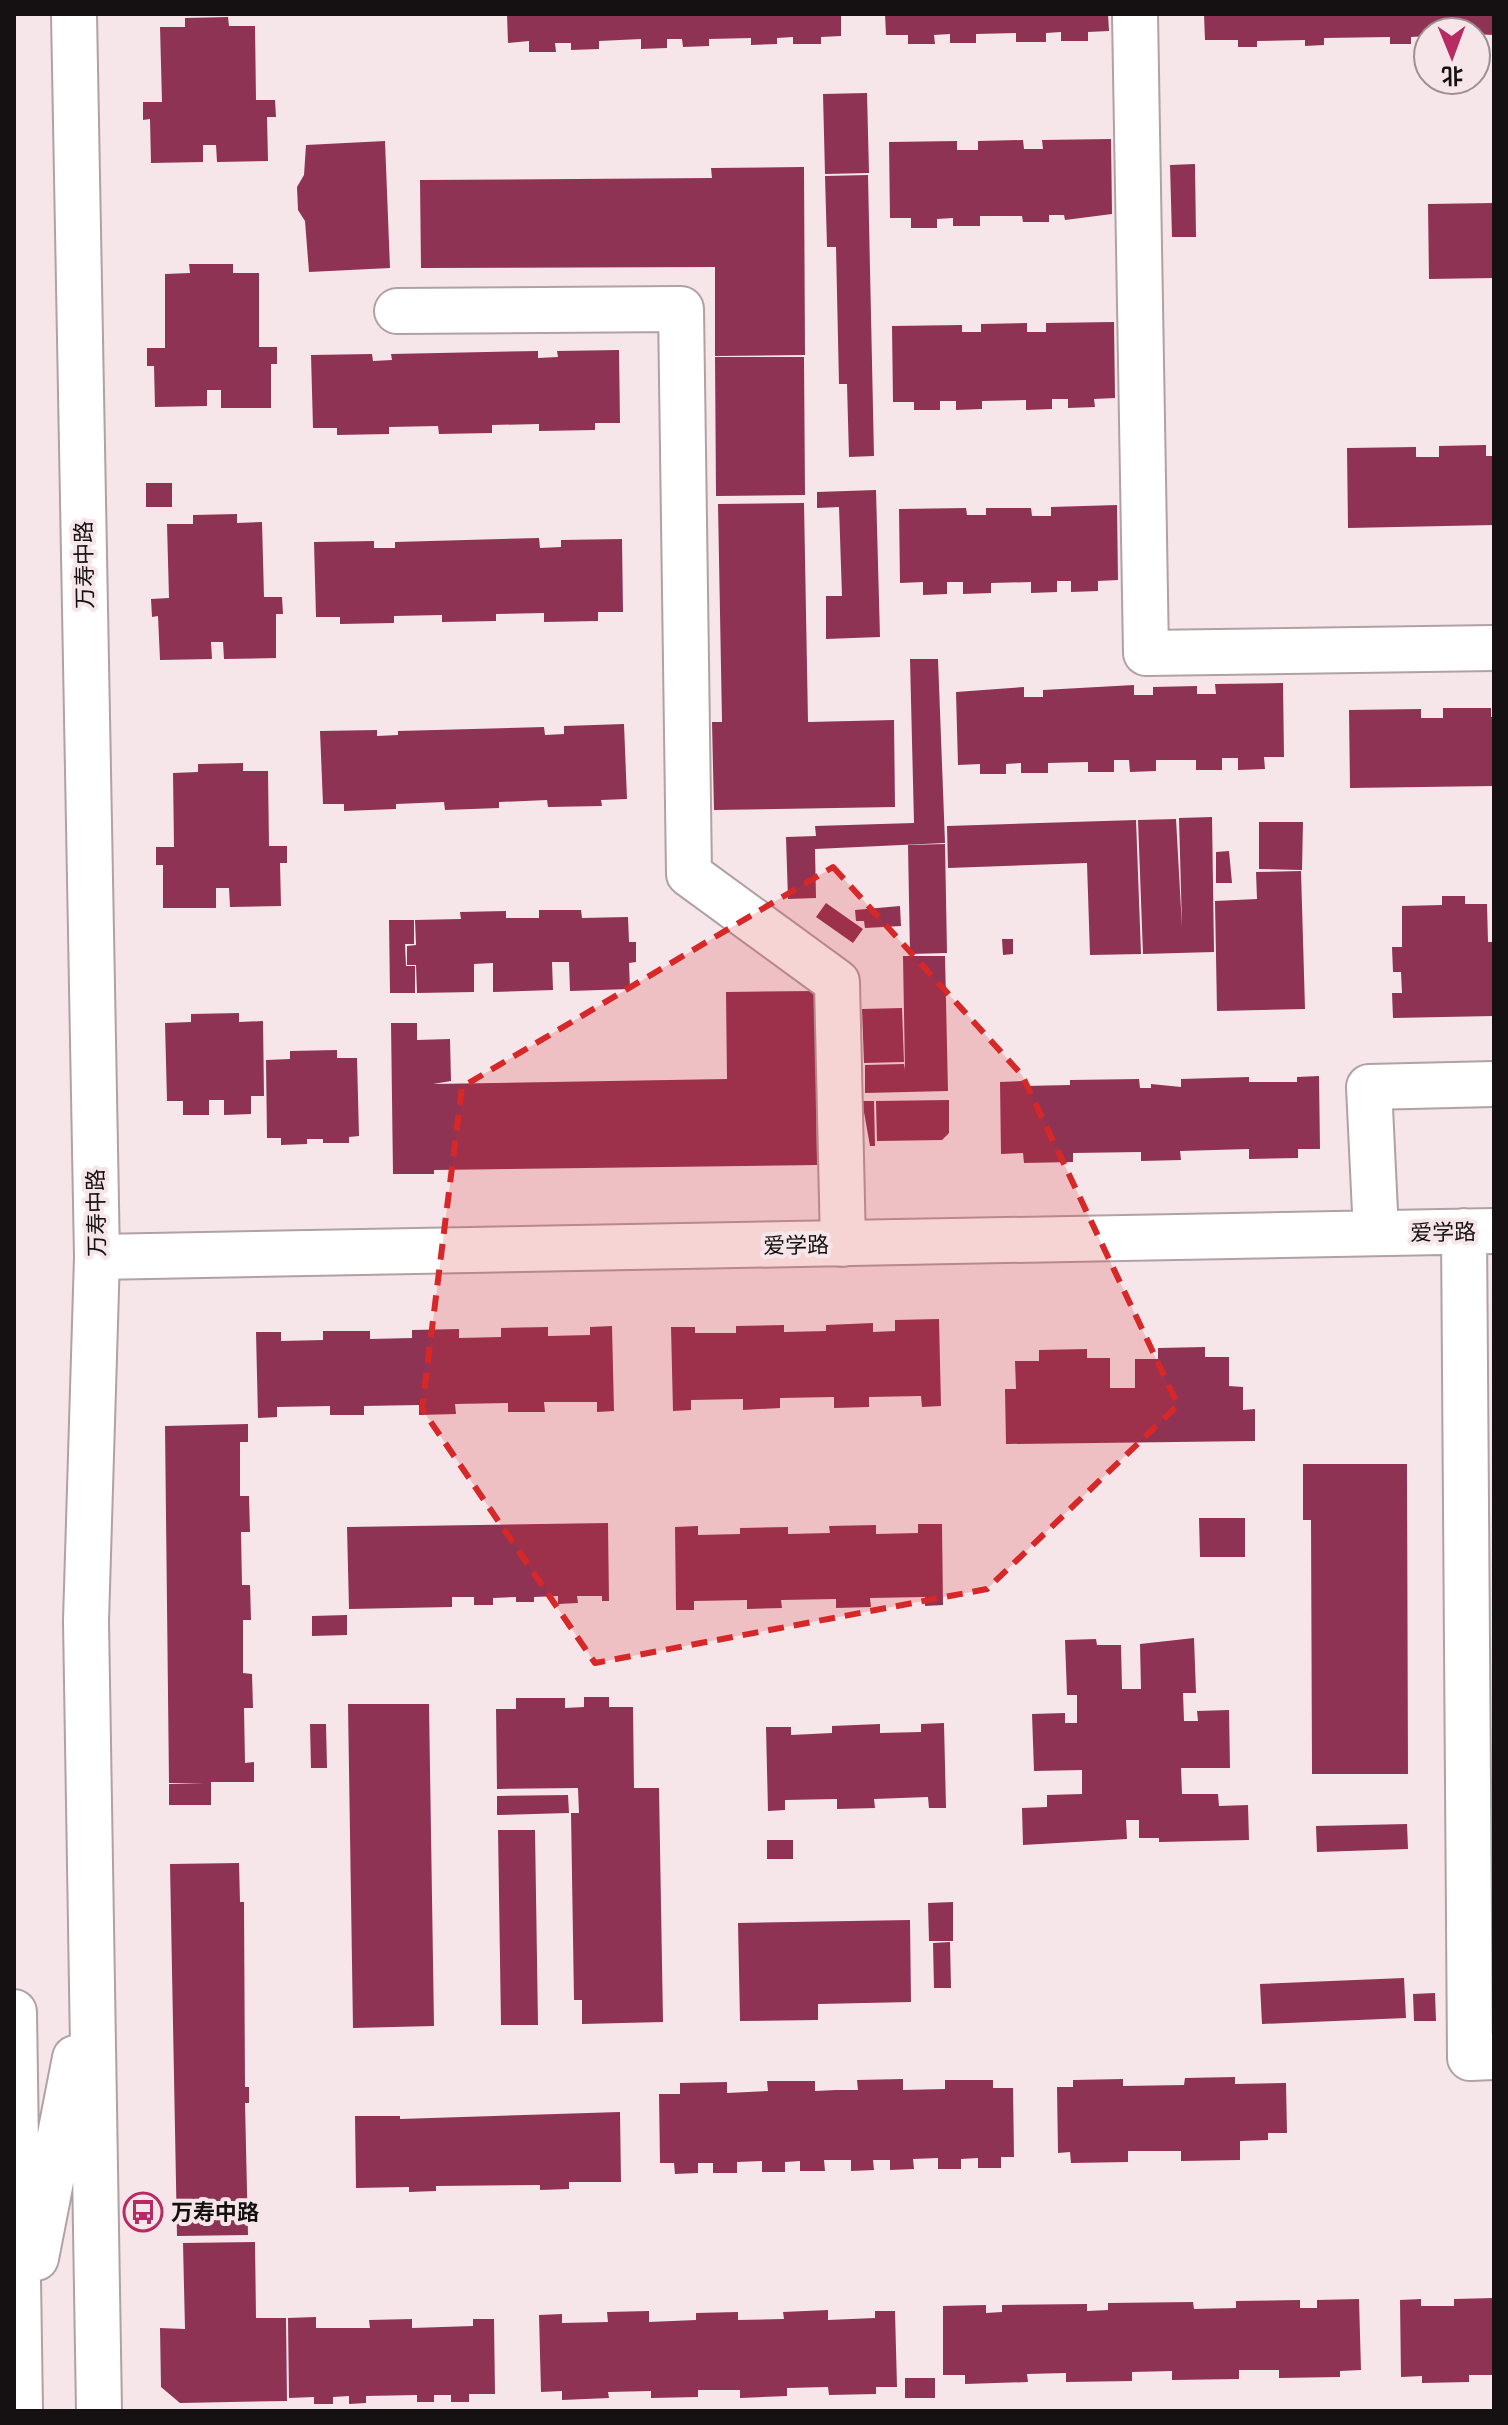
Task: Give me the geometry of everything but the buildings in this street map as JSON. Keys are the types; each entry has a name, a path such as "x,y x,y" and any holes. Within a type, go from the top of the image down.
{"street":[{"name":"万寿中路","path":"74,14 97,1257 86,1621 99,2411"},
{"path":"1135,14 1146,653 1494,648"},
{"path":"397,311 681,309 689,874 837,982 843,1244"},
{"path":"1376,1233 1369,1087 1494,1084"},
{"name":"爱学路","path":"97,1257 1479,1231"},
{"path":"1479,1231 1470,2058 1494,2057"},
{"path":"19,2347 92,1970"},
{"path":"14,2012 20,2411"}],"highlighted area":[{"path":"833,867 1022,1075 1178,1405 987,1589 595,1663 422,1409 462,1087"}],"place":[{"name":"万寿中路","path":"143,2212"}]}
